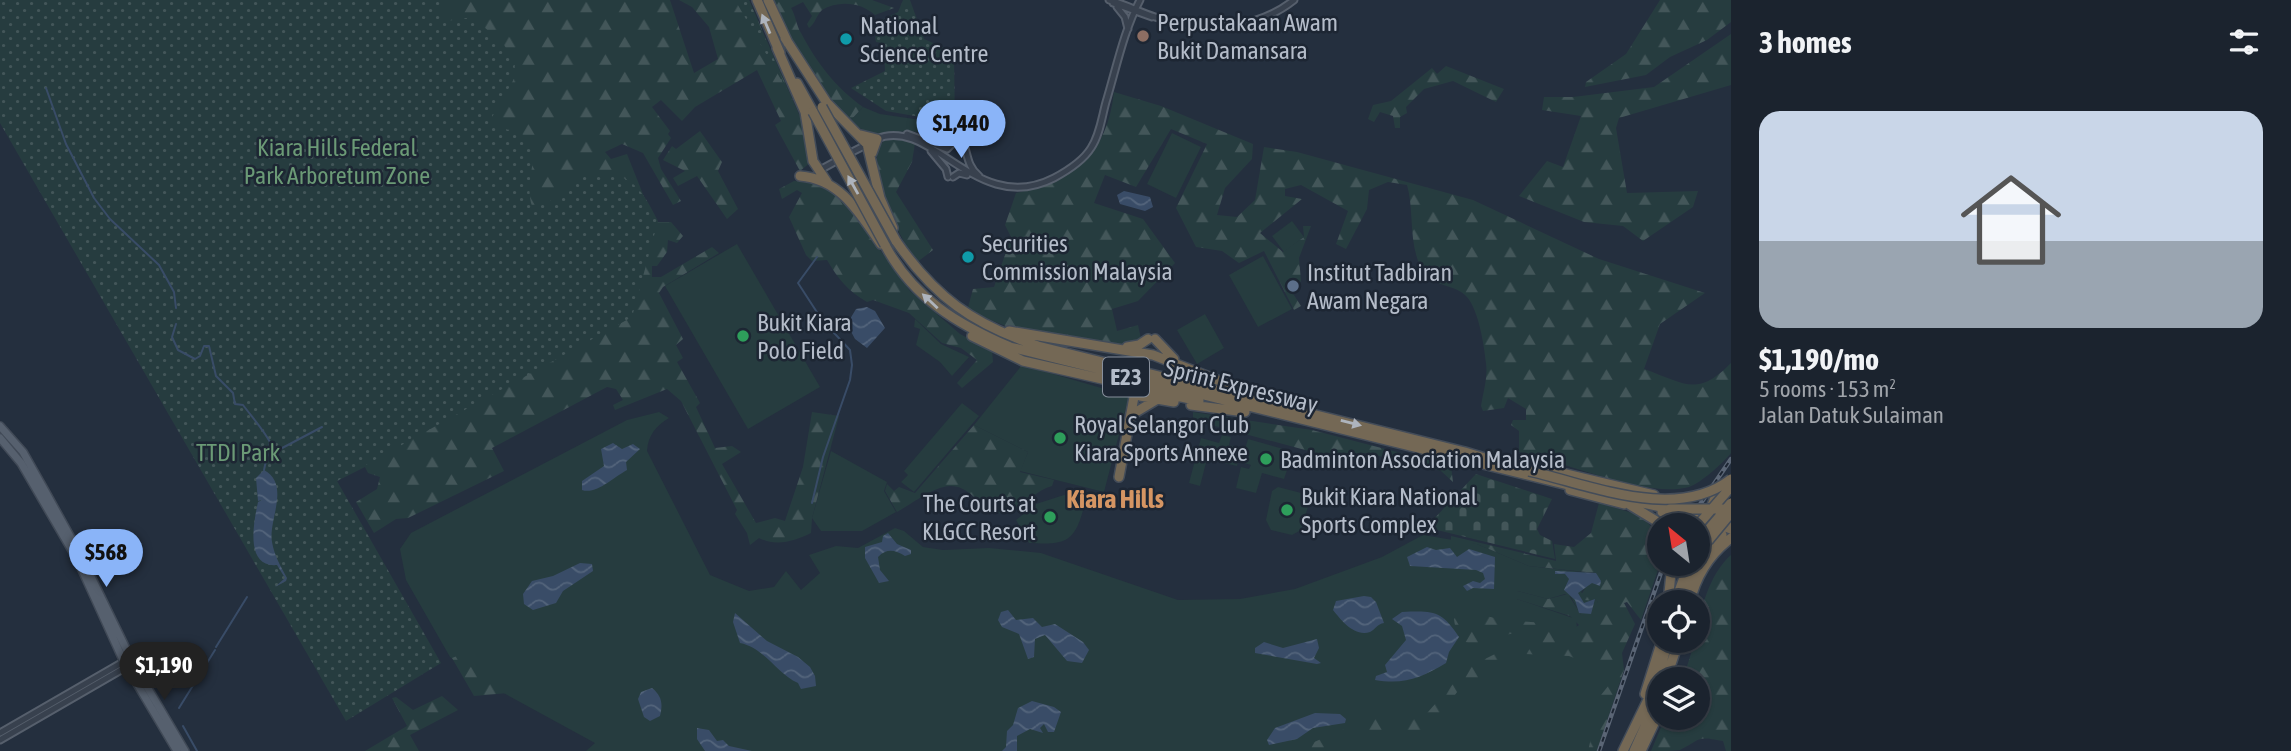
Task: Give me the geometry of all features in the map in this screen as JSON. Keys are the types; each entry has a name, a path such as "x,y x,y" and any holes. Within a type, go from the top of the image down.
{"highway":[{"name":"Sprint Expressway","path":"757,0 777,48 891,255 927,299 962,326 1010,347 1048,359 1448,457 1670,509 1731,511"},
{"name":"Sprint Expressway","path":"768,0 785,38 896,240 916,269 943,298 987,325 1038,346 1465,452 1528,474"},
{"path":"785,38 827,103 869,149 884,208 916,269"},
{"path":"777,48 805,113 813,162 827,182 856,207 891,255"},
{"path":"859,135 877,139 869,149"},
{"path":"813,162 800,176 827,182"},
{"path":"987,325 1034,337 1153,355 1289,407"},
{"path":"962,326 994,349 1023,361 1245,412"},
{"path":"1119,349 1136,347 1151,339 1183,367"},
{"path":"1119,477 1134,397 1126,386"},
{"path":"1140,396 1294,419"},
{"path":"1136,412 1157,399"},
{"path":"1465,452 1674,499 1704,512 1718,524 1722,542 1711,542"},
{"path":"1448,457 1470,466 1664,513"},
{"name":"E23","path":"1528,474 1664,501 1702,495 1731,478"},
{"path":"1658,496 1695,493 1731,478"},
{"path":"1731,478 1716,495 1711,508 1718,518 1731,521"},
{"path":"1709,513 1731,488"},
{"path":"1670,513 1678,510 1674,499"},
{"name":"E23","path":"1711,542 1731,503"},
{"path":"1630,505 1647,515"},
{"name":"E23","path":"1711,542 1731,511"},
{"path":"1686,590 1711,542 1731,521"},
{"path":"1710,522 1731,529"},
{"path":"1711,542 1731,538"},
{"path":"1629,739 1658,653"},
{"path":"1623,751 1658,679 1665,653"},
{"path":"1634,751 1647,722"},
{"path":"1641,751 1651,730"}],"main road":[{"path":"0,426 23,452 61,520 129,663 185,751"},
{"path":"0,438 21,463 77,559 177,751"}],"street":[{"path":"1114,3 1126,0"},
{"path":"951,175 961,173 1009,187 1045,183 1078,161 1092,147 1133,10 1139,0 1152,17"},
{"path":"1114,3 1152,17 1198,26 1231,27 1267,17 1294,0"},
{"path":"1114,3 1125,17 1128,31"},
{"path":"1128,31 1138,21 1152,17"},
{"path":"877,139 914,135 939,149 947,149 953,143 954,129 957,130 963,140 969,166 984,180"},
{"path":"901,135 930,149 976,178"},
{"path":"818,171 869,149"},
{"path":"930,149 951,175"},
{"path":"951,175 960,168"},
{"path":"0,733 129,663"},
{"path":"0,740 129,663"}],"green space":[{"name":"Kiara Hills Federal Park Arboretum Zone","path":"0,0 670,0 694,73 718,59 709,27 692,7 679,0 749,0 805,128 811,162 800,171 775,125 781,121 757,70 695,107 682,121 661,100 652,107 670,131 668,134 671,138 658,158 661,169 681,201 673,205 643,153 622,144 605,152 611,159 627,154 654,222 671,222 683,236 677,243 668,240 667,252 657,266 652,266 652,277 661,277 712,247 719,253 663,287 659,293 683,339 676,345 683,358 677,362 700,403 696,407 715,448 732,446 741,452 722,464 756,523 775,518 785,521 803,467 812,412 839,416 812,518 811,533 785,542 759,538 750,545 747,533 735,514 737,510 681,401 667,389 615,410 613,405 623,400 616,389 607,387 492,448 504,471 408,518 396,519 374,533 356,502 377,489 380,477 368,473 365,467 333,483"},
{"name":"Kiara Hills Federal Park Arboretum Zone","path":"0,0 444,0 440,11 447,21 473,17 504,45 515,62 514,79 492,117 497,128 516,132 527,138 532,146 532,206 549,201 584,177 609,174 627,180 640,190 658,221 632,317 337,481 441,663 346,721 0,123"},
{"path":"735,0 749,0 787,90"},
{"path":"771,0 872,0 894,8 875,15 856,5 835,5 822,10 809,28 807,24 812,16 803,2 791,8 799,30 820,64 835,83 863,107 850,121 825,95 804,65"},
{"path":"903,0 910,0 924,39 949,50 954,57 955,123 886,111 851,88 885,71 884,50 880,50 882,43 876,42 875,37 882,32 880,21 898,12"},
{"path":"1660,0 1731,0 1731,22 1707,40 1670,57 1646,75 1585,87 1586,82 1626,54"},
{"path":"1731,34 1731,85 1619,118 1616,128 1627,193 1698,191 1693,207 1643,241 1623,226 1584,222 1519,196 1547,161 1563,167 1581,116 1542,110 1544,97 1573,97 1654,87"},
{"path":"1446,66 1504,89 1496,102 1453,81 1424,89 1406,107 1407,113 1400,117 1400,128 1395,128 1393,116 1380,112 1374,122 1368,119 1373,105 1391,101 1432,68 1437,74"},
{"path":"1114,92 1161,106 1253,144 1252,159 1225,188 1217,215 1237,217 1255,200 1264,147 1297,152 1473,200 1599,259 1705,293 1660,324 1644,369 1680,382 1699,384 1709,381 1731,363 1731,453 1694,485 1671,489 1628,484 1519,452 1519,431 1511,425 1513,420 1526,420 1526,409 1508,398 1504,408 1483,411 1481,406 1486,368 1478,319 1467,297 1429,278 1419,264 1407,185 1388,182 1369,190 1367,209 1346,249 1336,244 1348,211 1301,185 1285,189 1285,196 1302,199 1260,233 1283,252 1304,237 1303,226 1311,226 1299,258 1301,281 1292,292 1301,306 1294,310 1264,251 1239,263 1222,251 1196,247 1176,208 1207,144 1171,129 1136,187 1105,175 1094,203 1143,219 1175,263 1138,301 1112,309 1117,331 1138,325 1141,339 1119,345 1011,328 967,311 973,289 994,287 1011,237 1005,225 1016,193 1055,180 1084,161 1104,132"},
{"path":"863,107 880,114 921,120 918,132 867,132 850,121"},
{"path":"700,131 722,162 718,171 738,209 727,219 697,176 678,186 673,178 685,171 663,160 672,146 676,149"},
{"path":"1172,133 1201,147 1176,198 1147,184"},
{"path":"890,136 915,143 912,162 896,192 933,250 916,263 891,217 878,179 876,161 880,147"},
{"path":"794,181 816,182 844,201 910,291 960,334 992,351 993,362 962,388 957,383 977,360 961,348 942,343 909,313 860,298 844,284 827,260 812,261 806,255 789,217 802,193 797,190 782,199 779,189"},
{"path":"1292,221 1304,237 1284,252 1272,236"},
{"name":"Bukit Kiara Polo Field","path":"737,244 820,387 748,429 665,286"},
{"path":"1263,256 1292,309 1258,327 1229,275"},
{"path":"1205,314 1224,348 1197,364 1177,330"},
{"path":"915,319 941,344 969,357 952,376 940,362 916,345 920,329 914,327"},
{"name":"Royal Selangor Club Kiara Sports Annexe","path":"1022,365 1129,396 1104,492 1020,471 1028,452 974,425"},
{"path":"962,403 979,416 914,492 901,482 908,475 904,471"},
{"path":"659,412 669,418 653,432 647,451 710,575 749,591 774,587 786,571 801,590 820,573 809,555 836,546 858,548 895,528 904,531 923,547 943,550 989,548 1041,553 1178,600 1240,599 1295,589 1382,557 1423,535 1477,544 1529,566 1600,574 1604,581 1603,586 1586,587 1581,592 1590,601 1598,601 1596,612 1590,618 1581,615 1571,597 1565,594 1548,599 1517,591 1517,599 1576,619 1577,628 1618,675 1593,751 586,751 595,743 476,678 450,657 406,580 400,549 411,533 627,420"},
{"path":"1193,412 1312,430 1451,466 1453,482 1441,471 1367,453 1345,454 1327,464 1320,454 1193,420"},
{"path":"974,425 1028,452 1020,472 1054,480 1052,486 1006,513 991,510 965,490 950,486 929,493 897,512 885,491 887,484 894,491 899,487 915,493"},
{"path":"1222,435 1231,437 1229,445 1241,448 1237,466 1207,459 1200,486 1189,483 1201,438 1219,443"},
{"name":"Badminton Association Malaysia","path":"1248,439 1287,450 1285,458 1300,465 1299,470 1288,467 1284,479 1262,473 1256,493 1236,488 1241,467 1249,469 1251,465 1241,462"},
{"path":"831,451 887,482 884,491 896,512 862,531 821,531 812,518"},
{"path":"1476,474 1552,499 1537,529 1540,535 1552,541 1555,559 1433,529 1431,522"},
{"name":"Bukit Kiara National Sports Complex","path":"1278,487 1305,494 1310,500 1301,530 1292,535 1271,530 1266,520 1272,491"},
{"name":"The Courts at KLGCC Resort","path":"1064,495 1079,497 1085,503 1073,533 1061,542 1029,543 1016,520 1036,504"},
{"path":"1599,503 1639,515 1647,523 1647,576 1656,576 1651,590 1647,590 1647,602 1641,620 1627,602 1624,603 1635,624 1622,653 1624,670 1597,751 1588,751 1601,695 1617,675 1569,656 1525,654 1496,669 1480,683 1460,688 1444,710 1442,719 1414,737 1370,734 1338,738 1321,751 1293,751 1373,717 1419,717 1428,712 1467,668 1525,639 1524,634 1514,633 1482,642 1464,641 1458,633 1454,619 1461,611 1505,620 1545,623 1570,632 1579,625 1570,616 1517,599 1513,594 1517,591 1548,599 1568,594 1581,615 1592,616 1598,601 1584,600 1581,595 1586,587 1604,584 1596,573 1529,566 1477,544 1451,542 1451,536 1556,561 1554,544 1574,547 1591,533"},
{"path":"1731,555 1731,751 1726,751 1723,741 1704,738 1680,750 1651,751 1660,730 1710,730 1710,667 1687,667 1691,653 1710,653 1708,590"},
{"path":"457,656 487,672 509,689 508,693 474,696 452,658"},
{"path":"442,696 458,710 410,735 419,751 365,751 407,726 392,698 396,697 413,710"}],"water":[{"path":"1124,191 1150,197 1153,207 1145,211 1120,204 1117,195"},
{"path":"867,307 875,311 885,328 867,348 855,339 847,324 856,309"},
{"path":"613,443 622,449 633,444 640,449 626,462 627,470 599,488 582,490 582,481 604,466 601,449"},
{"path":"264,470 272,476 276,484 277,503 272,542 287,578 275,587 285,578 277,565 267,564 260,559 254,542 256,510 258,502 262,500 258,501 256,478"},
{"path":"888,533 897,544 911,550 911,554 905,556 888,551 881,554 878,557 880,570 889,581 879,583 865,558 865,547 882,542 883,536"},
{"path":"1427,547 1436,550 1450,548 1457,557 1469,549 1495,557 1494,589 1473,588 1467,591 1463,586 1473,581 1480,583 1485,579 1483,573 1476,570 1410,566 1407,557"},
{"path":"580,563 592,564 593,571 563,591 556,603 533,610 524,604 523,594 532,581 553,576"},
{"path":"1555,571 1596,573 1601,581 1600,586 1592,583 1578,593 1584,603 1595,599 1591,614 1579,613 1575,600 1564,590 1569,579 1565,574 1555,574"},
{"path":"1371,597 1376,602 1384,623 1364,633 1348,627 1333,610 1336,601"},
{"path":"1008,610 1016,620 1033,618 1042,627 1055,624 1083,642 1089,650 1082,663 1067,661 1045,635 1035,639 1034,657 1028,659 1019,634 1002,627 998,620 1001,612"},
{"path":"1402,612 1436,614 1447,622 1459,637 1449,652 1446,663 1428,673 1404,681 1375,680 1376,676 1387,672 1385,665 1406,640 1402,626 1392,619"},
{"path":"735,613 767,641 798,657 810,667 816,686 801,689 798,683 764,655 740,643 733,622"},
{"path":"1317,639 1319,648 1314,658 1321,663 1317,664 1255,653 1255,648 1264,642 1283,648"},
{"path":"652,688 660,697 661,708 660,716 650,721 644,717 638,699 641,692"},
{"path":"1032,701 1054,707 1061,712 1054,732 1048,732 1044,724 1040,728 1043,733 1030,729 1017,736 1017,751 1002,751 1006,747 1007,731 1013,725 1018,708"},
{"path":"1315,713 1340,714 1346,719 1345,723 1313,728 1297,739 1269,745 1267,740 1275,728"},
{"path":"697,728 709,730 717,741 723,740 729,746 752,751 705,751 697,739"}],"waterway":[{"path":"46,88 66,144 94,198 110,219 159,265 174,292 176,308"},
{"path":"812,503 823,457 850,380 852,365 850,350 822,320 798,283 817,257"},
{"path":"176,324 172,337 178,350 195,359 200,356 204,346 209,346 216,376 233,393 235,404 243,405 267,437 270,442 264,470"},
{"path":"267,456 322,427"},
{"path":"216,647 247,597"},
{"path":"179,708 215,650"},
{"path":"183,726 197,751"}],"railway":[{"path":"1694,513 1731,459"},
{"path":"1599,751 1660,576"}],"place":[{"name":"Perpustakaan Awam Bukit Damansara","path":"1143,36"},
{"name":"National Science Centre","path":"846,39"},
{"name":"Securities Commission Malaysia","path":"968,257"},
{"name":"Institut Tadbiran Awam Negara","path":"1293,286"},
{"name":"Bukit Kiara Polo Field","path":"743,336"},
{"name":"Royal Selangor Club Kiara Sports Annexe","path":"1060,438"},
{"name":"Badminton Association Malaysia","path":"1266,459"},
{"name":"Bukit Kiara National Sports Complex","path":"1287,510"},
{"name":"The Courts at KLGCC Resort","path":"1050,517"}],"district":[{"name":"Kiara Hills","path":"1115,499"}],"park label":[{"name":"TTDI Park","path":"238,452"}]}
